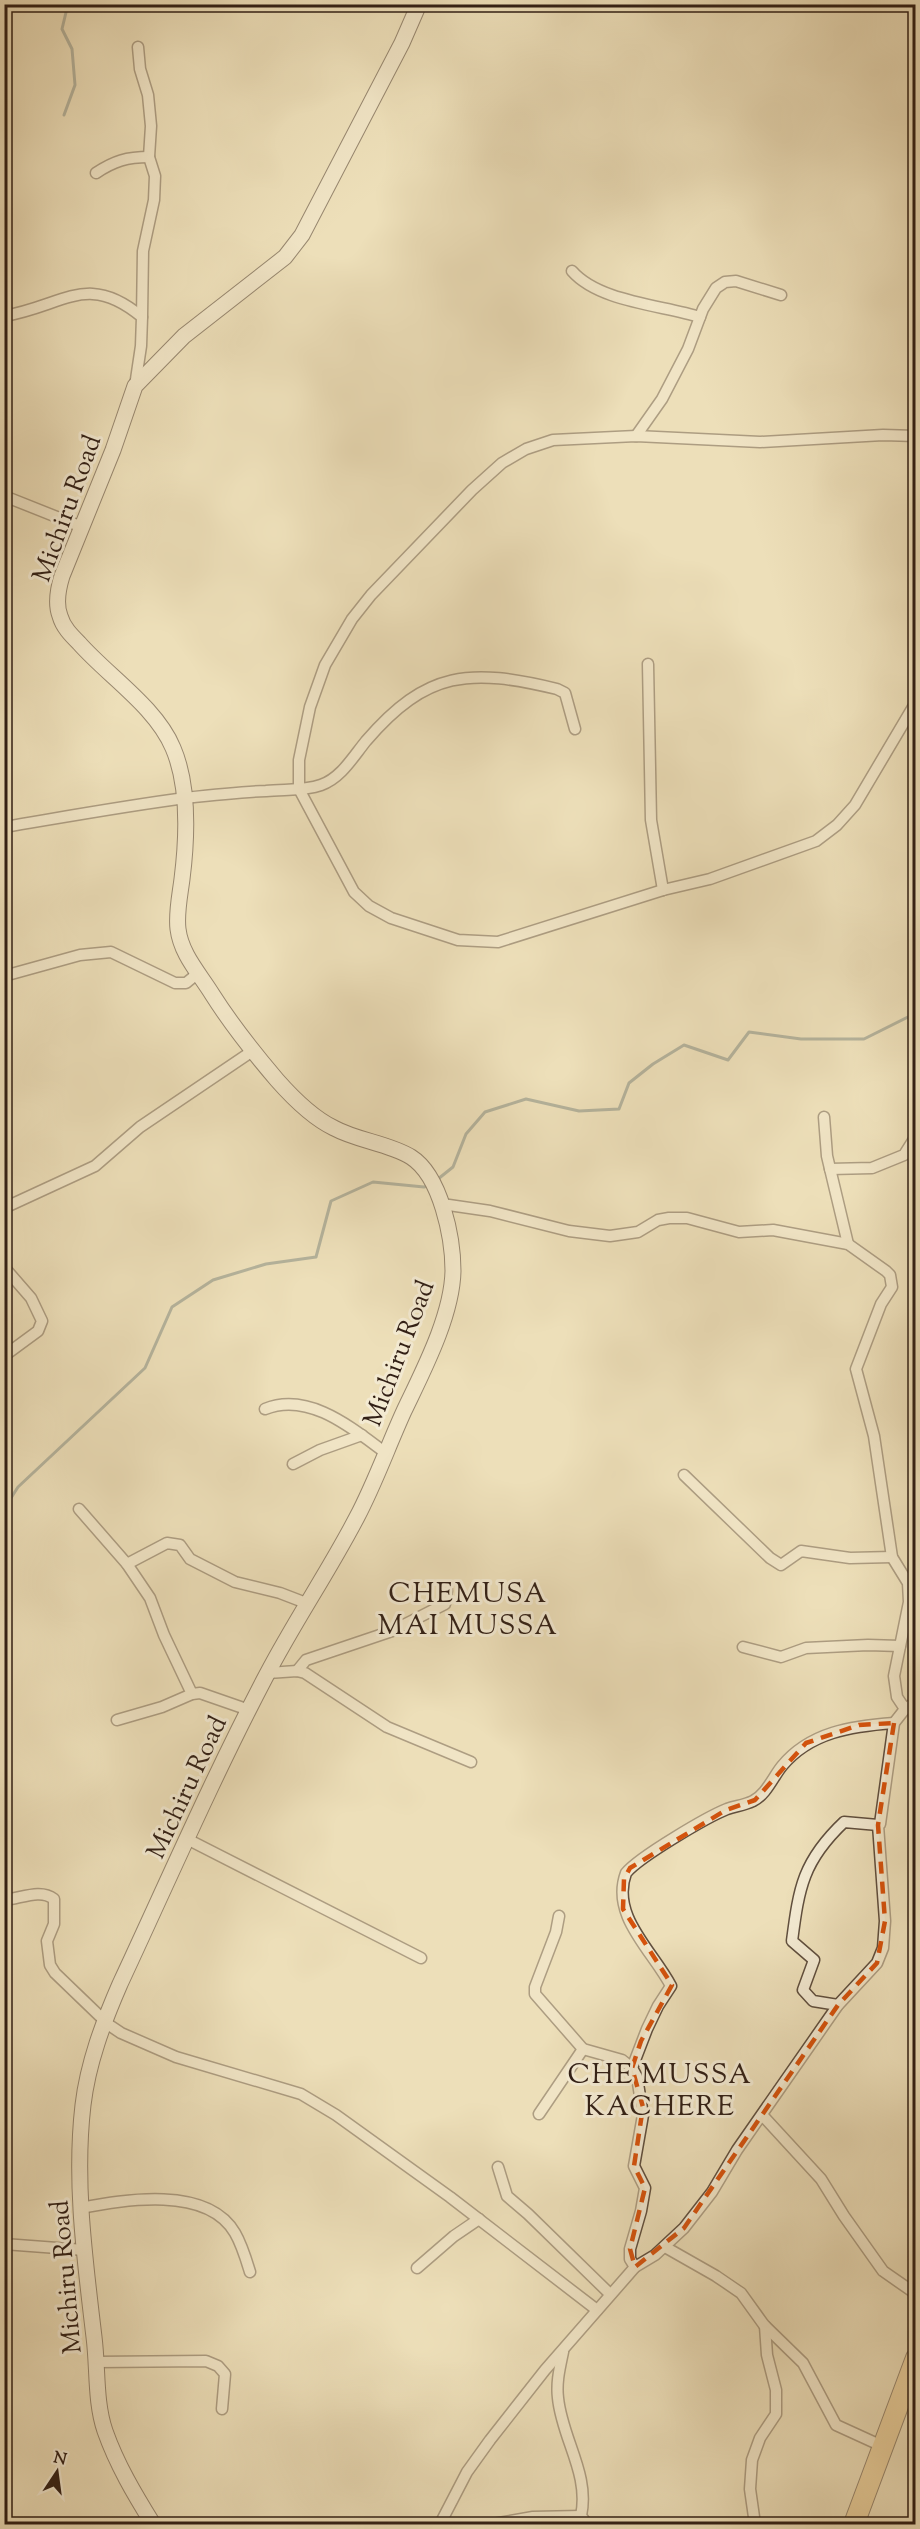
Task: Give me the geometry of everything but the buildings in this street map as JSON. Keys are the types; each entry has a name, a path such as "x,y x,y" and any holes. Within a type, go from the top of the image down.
{"highway":[{"path":"854,2524 915,2358"}],"street":[{"name":"Michiru Road","path":"153,2524 130,2487 105,2430 99,2409 97,2362 80,2208 80,2140 83,2104 91,2063 104,2019 187,1839 268,1673 356,1518 418,1382 447,1305 452,1282 452,1261 442,1204 428,1175 419,1163 395,1150 330,1127 279,1082 222,1013 210,990 197,975 181,943 177,925 186,840 183,799 173,748 162,729 146,710 65,628 57,603 59,586 113,450 135,386 184,336 285,257 302,235 402,44 419,4"},
{"path":"135,386 141,346 143,251 154,200 155,176 149,157 151,126 148,95 140,69 138,47"},
{"path":"96,173 126,157 149,157"},
{"path":"572,271 589,286 617,296 700,317"},
{"path":"636,436 662,399 688,349 710,296 725,282 736,281 781,295"},
{"path":"4,316 23,313 89,292 124,302 142,317"},
{"path":"915,436 883,435 759,442 636,436 552,440 526,449 502,464 472,490 371,595 336,644 323,671 303,735 299,760 299,789 354,892 369,906 391,918 458,940 498,942 663,891 710,879 807,846 837,825 855,805 915,702"},
{"path":"4,496 82,527"},
{"path":"648,664 651,820 663,891"},
{"path":"4,828 183,799 321,785 344,769 382,723 402,704 452,679 483,676 557,688 565,693 575,729"},
{"path":"4,975 80,955 102,952 117,954 175,983 186,983 197,975"},
{"path":"4,1208 95,1166 140,1127 254,1050"},
{"path":"824,1117 830,1169 848,1244"},
{"path":"830,1169 872,1167 893,1159 908,1150 915,1136"},
{"path":"442,1204 490,1211 569,1231 610,1236 630,1235 658,1220 677,1217 739,1232 772,1230 848,1244 886,1270 892,1281 892,1287 881,1304 856,1369 874,1436 892,1557 904,1575 909,1590 909,1602 894,1676 897,1697 905,1708"},
{"path":"4,1267 31,1298 42,1321 38,1331 4,1356"},
{"path":"265,1409 275,1405 308,1408 340,1420 386,1453"},
{"path":"293,1464 320,1450 362,1435"},
{"path":"684,1475 770,1558 781,1565 801,1551 850,1558 892,1557"},
{"path":"79,1509 127,1564 150,1598 164,1635 192,1694"},
{"path":"127,1564 167,1543 174,1543 180,1545 190,1559 235,1582 280,1593 306,1603"},
{"path":"297,1671 302,1662 311,1658 360,1643 430,1613 445,1604 447,1590"},
{"path":"743,1647 781,1657 806,1648 900,1646"},
{"path":"268,1673 297,1671 305,1673 387,1727 471,1762"},
{"path":"117,1720 162,1707 192,1694 207,1695 249,1710"},
{"path":"440,2524 467,2472 490,2440 610,2294 634,2268 664,2247 684,2228 712,2192 737,2150 838,2005 877,1964 883,1948 885,1921 878,1825 880,1824 894,1723 905,1708 915,1702"},
{"path":"632,2068 644,2035 671,1986 623,1909 622,1894 626,1873 660,1847 726,1810 755,1800 762,1795 788,1759 806,1743 859,1725 894,1723"},
{"path":"838,2005 813,2001 803,1990 814,1960 792,1941 800,1890 806,1870 824,1841 844,1822 878,1825"},
{"path":"187,1839 421,1958"},
{"path":"4,1900 39,1894 54,1899 54,1924 47,1941 51,1965 55,1973 121,2033 177,2057 301,2094 336,2115 479,2219 597,2310"},
{"path":"559,1916 556,1932 535,1987 536,1994 583,2049 614,2056 632,2068 637,2077 644,2108 634,2166 645,2188 630,2249 630,2259 634,2268"},
{"path":"539,2114 583,2049"},
{"path":"763,2115 821,2179 883,2271 915,2294"},
{"path":"498,2167 507,2196 610,2294"},
{"path":"80,2208 129,2199 164,2199 195,2204 218,2216 234,2231 250,2272"},
{"path":"417,2268 454,2236 479,2219"},
{"path":"4,2244 84,2250"},
{"path":"664,2247 741,2293 764,2325 803,2363 836,2426 882,2446"},
{"path":"755,2524 750,2489 752,2460 760,2438 776,2414 776,2390 767,2355 764,2325"},
{"path":"493,2524 534,2517 584,2520 581,2476 563,2423 558,2398 558,2376 563,2349"},
{"path":"97,2362 206,2361 218,2366 225,2374 222,2409"}],"highlighted area":[{"path":"894,1723 878,1825 885,1921 877,1963 838,2005 684,2228 635,2267 630,2249 645,2188 634,2166 643,2107 632,2068 641,2041 672,1985 623,1909 624,1879 630,1868 726,1810 755,1800 806,1743 859,1725"}],"waterway":[{"path":"64,115 75,85 72,49 62,29 68,4"},
{"path":"438,1179 453,1167 466,1134 485,1112 526,1099 579,1111 619,1109 629,1083 653,1064 684,1045 728,1060 749,1032 801,1039 864,1039 916,1013"},
{"path":"4,1509 18,1487 145,1368 172,1307 213,1280 266,1264 316,1257 331,1201 373,1182 428,1186"},
{"path":"4,1515 10,1548 4,1545"}],"district":[{"name":"CHEMUSA MAI MUSSA","path":"468,1608"},
{"name":"CHE MUSSA KACHERE","path":"660,2089"}]}
